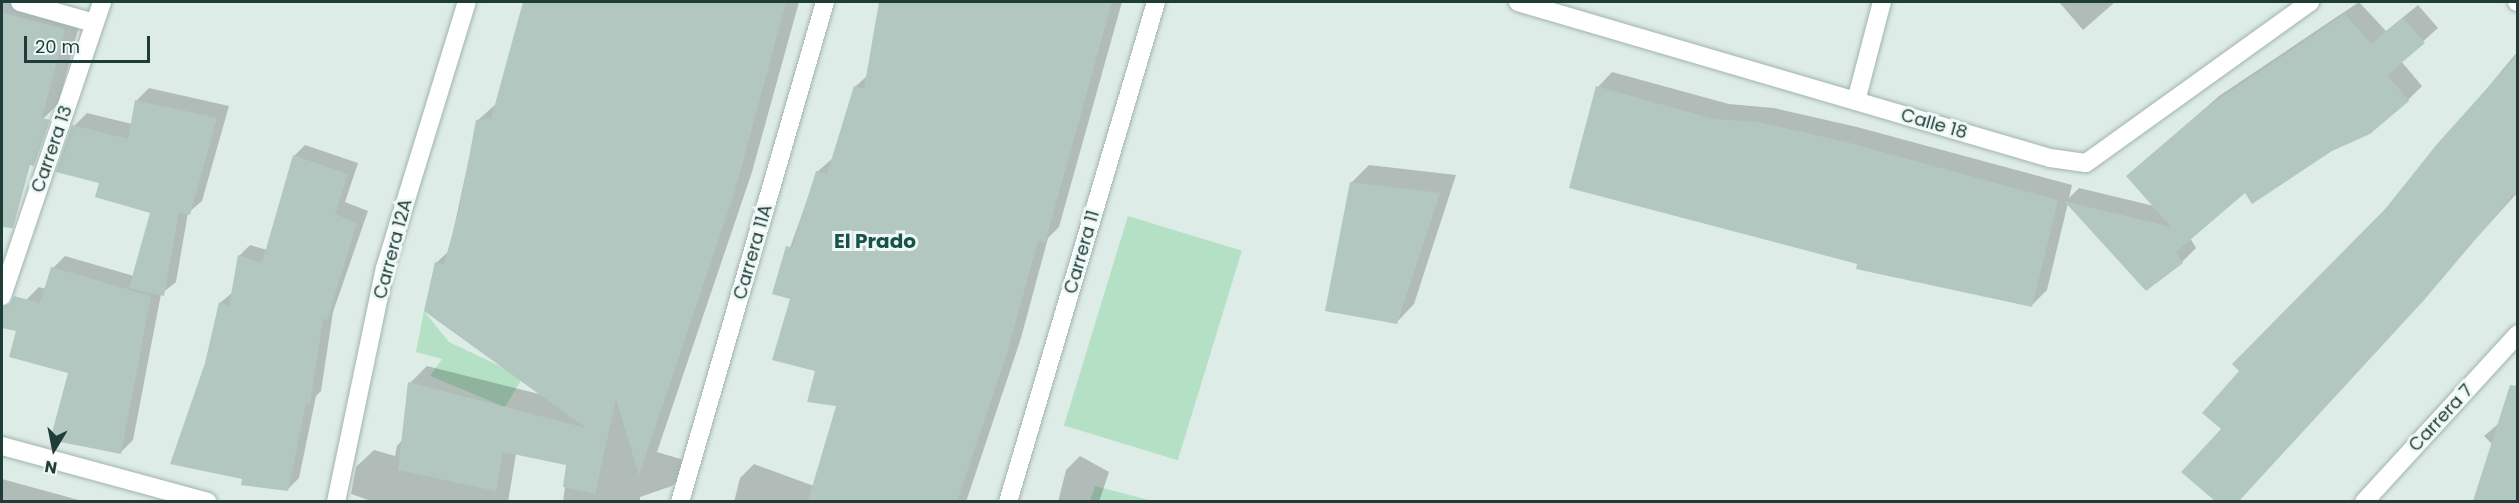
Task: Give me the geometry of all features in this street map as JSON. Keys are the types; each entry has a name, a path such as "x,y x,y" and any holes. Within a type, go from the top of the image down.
{"street":[{"path":"20,2 94,23"},
{"name":"Carrera 13","path":"2,296 102,2"},
{"name":"Carrera 12A","path":"336,501 385,268 467,2"},
{"name":"Carrera 11A","path":"680,501 825,2"},
{"name":"Carrera 11","path":"1008,501 1156,2"},
{"name":"Calle 18","path":"1518,2 2050,158 2086,163 2310,2"},
{"path":"1856,101 1882,2"},
{"name":"Carrera 7","path":"2364,501 2517,334"},
{"path":"2,446 208,501"}],"green space":[{"path":"1128,216 1242,251 1178,460 1064,425"},
{"path":"424,311 449,342 523,377 505,407 430,376 442,359 416,352"},
{"path":"1095,486 1153,501 1090,501"}],"building":[{"path":"523,2 786,2 735,191 639,475 616,399 595,494 563,487 566,465 503,452 496,491 398,470 408,382 586,428 424,311 435,262 444,264 460,206 476,120 491,119"},
{"path":"879,2 1112,2 1045,243 1038,241 1007,353 957,501 808,501 836,406 807,402 815,371 772,360 790,299 772,294 786,246 792,248 816,171 827,174 854,86 864,89"},
{"path":"2,13 65,29 42,118 50,120 34,166 30,165 13,228 2,227"},
{"path":"2345,14 2371,44 2403,18 2425,43 2387,75 2409,101 2370,134 2332,151 2252,204 2245,193 2176,252 2183,263 2146,291 2064,201 2171,227 2126,176 2203,110"},
{"path":"2517,55 2517,190 2425,299 2239,501 2215,501 2181,472 2221,429 2202,413 2239,371 2232,364 2386,208 2437,144"},
{"path":"1596,86 1713,119 1758,122 1842,141 2058,200 2032,307 1856,269 1857,264 1569,188"},
{"path":"135,100 217,118 190,215 179,212 164,296 129,288 150,213 95,197 99,183 56,172 72,125 128,139"},
{"path":"293,155 348,174 335,214 357,223 327,320 323,319 310,404 306,403 288,491 241,485 242,479 170,464 205,363 219,302 229,306 238,255 262,263"},
{"path":"1350,182 1440,193 1397,324 1325,311"},
{"path":"51,267 151,296 121,454 50,440 68,373 9,357 16,331 2,328 2,307 10,304 14,296 40,303"},
{"path":"2510,385 2517,386 2517,501 2473,501"}],"district":[{"name":"El Prado","path":"875,241"}]}
